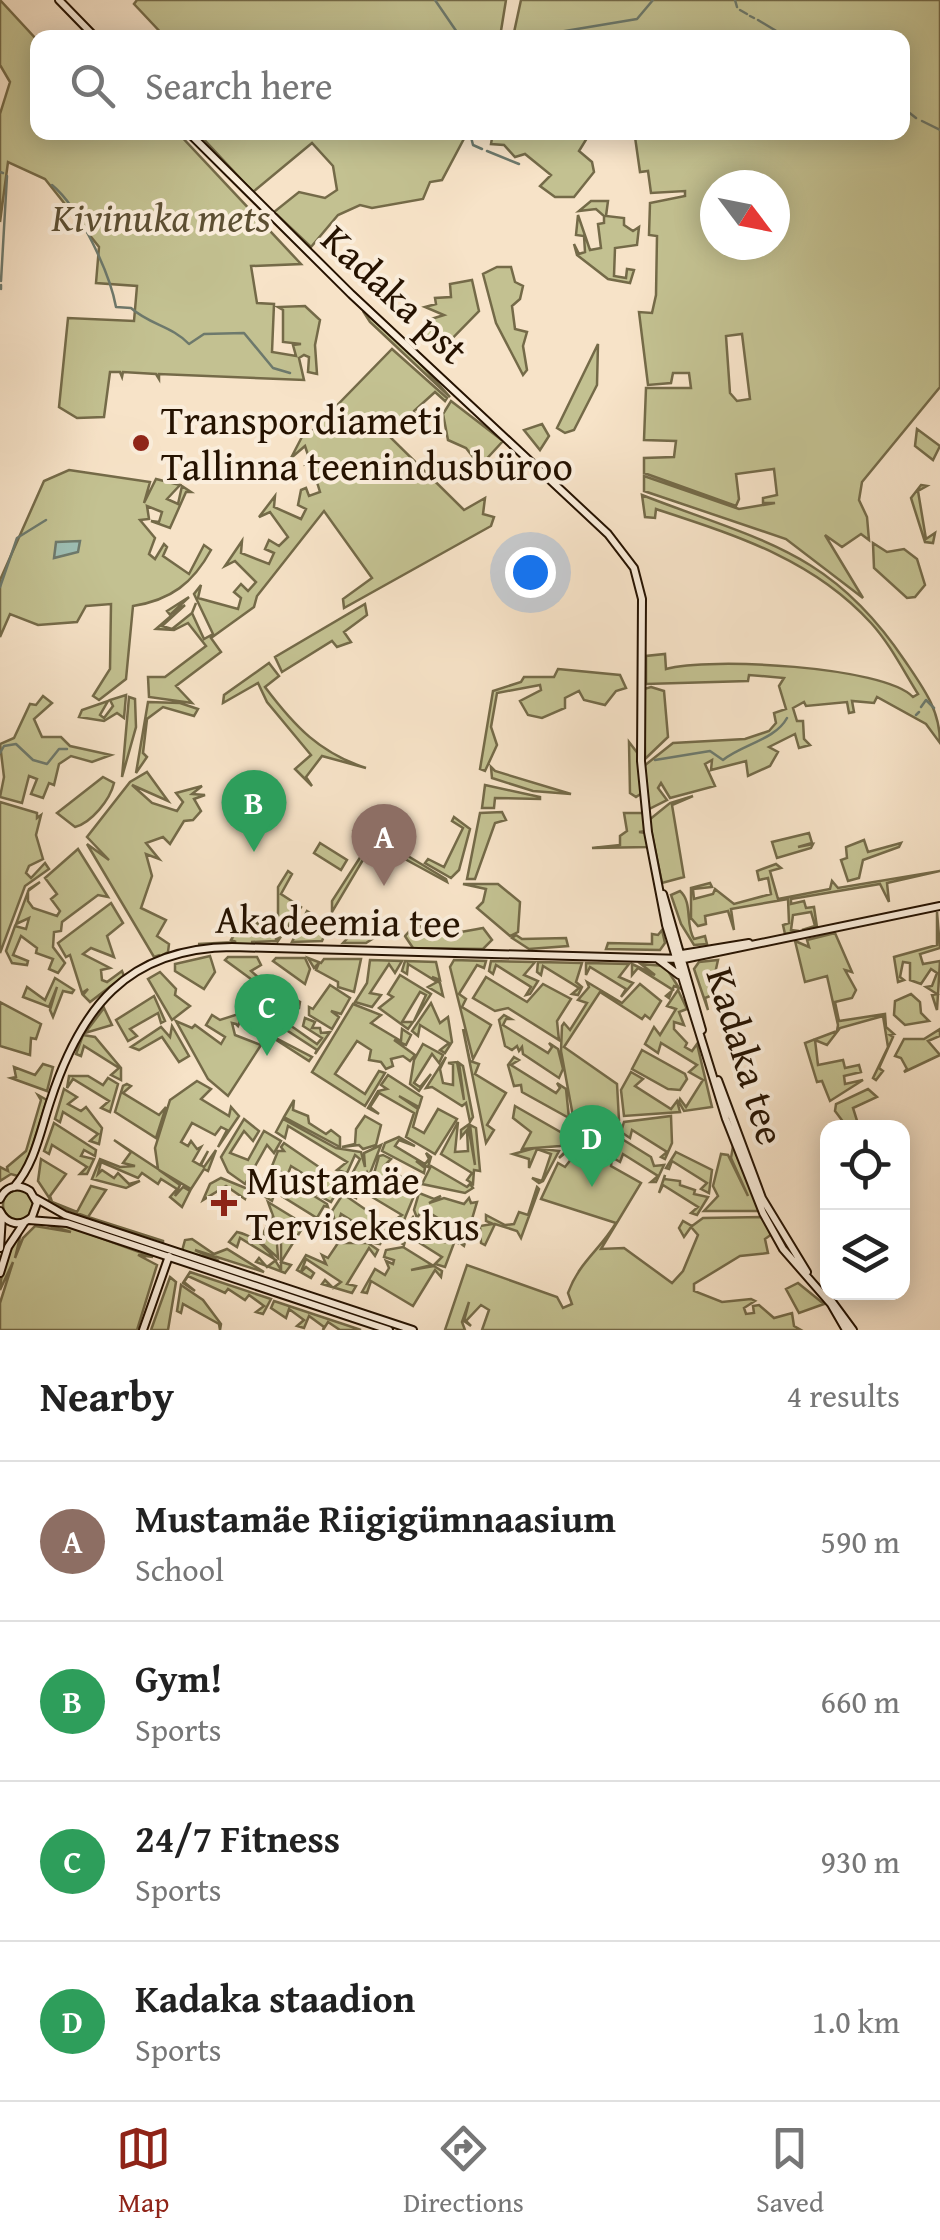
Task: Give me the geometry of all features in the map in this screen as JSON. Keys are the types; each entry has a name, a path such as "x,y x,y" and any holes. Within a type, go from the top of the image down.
{"main road":[{"path":"60,0 88,30"},
{"name":"Kadaka pst","path":"196,140 351,294 608,534 634,568 641,586"},
{"name":"Kadaka tee","path":"641,586 641,761 648,832 666,909 678,938 686,979 725,1106 755,1189 786,1249 848,1328"},
{"name":"Akadeemia tee","path":"0,1200 29,1168 68,1050 92,1009 128,978 182,952 232,947 680,956 940,906"},
{"name":"Kadaka tee","path":"666,909 666,924 680,956"},
{"path":"652,957 666,949 666,924"},
{"path":"678,938 705,952"},
{"path":"652,957 670,964 686,979 694,962 705,952"},
{"name":"Akadeemia tee","path":"29,1168 34,1196"},
{"path":"0,1188 12,1187 34,1196 66,1215 149,1250 170,1253 389,1330"},
{"path":"0,1273 8,1247 35,1213 34,1196"},
{"path":"1,1213 10,1222 50,1218 113,1235 413,1330"},
{"path":"0,1248 1,1213"},
{"path":"149,1250 159,1260 162,1272"},
{"path":"143,1330 170,1253"}],"green space":[{"name":"Kivinuka mets","path":"0,0 30,32 30,140 185,140 301,264 251,266 257,303 274,304 272,352 296,356 293,345 301,344 283,342 283,310 278,307 305,306 320,320 315,345 317,374 308,372 309,357 304,355 299,358 304,380 159,374 159,379 156,374 123,372 122,377 120,372 110,372 104,417 77,418 59,407 68,318 134,321 137,286 96,283 99,247 45,179 8,162 0,222 0,114 10,82 0,65"},
{"path":"137,0 506,0 501,30 158,30 134,4"},
{"path":"521,0 940,0 940,387 862,482 859,500 867,517 869,540 861,534 842,547 825,535 863,598 786,539 644,491 644,476 739,509 775,503 763,503 763,498 777,495 774,469 736,474 736,506 644,473 644,458 674,457 676,441 644,440 646,388 691,388 689,373 673,373 671,383 648,385 639,312 652,313 656,295 657,236 649,235 650,203 685,196 685,191 651,193 648,171 640,172 635,140 910,140 910,30 515,30","holes":["742,334 750,399 737,401 730,393 726,336"]},
{"path":"205,140 463,140 442,180 430,182 423,199 372,208 360,205 338,215 311,247 274,212 299,192 325,198 337,190 333,166 312,143 253,192"},
{"path":"492,140 586,140 579,151 592,162 594,172 574,197 555,197 540,186 551,175 525,154 515,157 504,145 491,144"},
{"path":"591,201 608,201 606,216 624,218 624,225 633,231 639,227 637,245 615,248 614,276 626,278 627,269 634,270 630,283 608,279 577,255 574,244 579,254 585,252 584,236 576,235 578,215 590,250 601,248 598,224 604,223 604,216 596,209 579,211"},
{"path":"497,267 511,267 515,282 523,286 520,299 512,306 515,329 527,332 523,346 527,370 523,375 496,323 483,274"},
{"path":"472,280 479,311 437,354 425,335 425,321 444,315 425,307 436,304 435,298 451,297 450,284"},
{"path":"363,311 409,351 450,397 370,322"},
{"path":"598,344 597,385 574,430 565,433 557,428"},
{"path":"392,349 447,398 445,401 435,392 414,411 415,419 411,414 391,438 464,510 485,498 483,514 494,517 491,526 344,608 343,599 372,578 324,511 257,596 254,607 211,638 221,652 176,686 192,703 149,697 148,677 165,677 206,646 188,623 174,630 156,629 171,616 167,611 189,597 162,626 172,629 192,613 204,639 213,634 194,594 201,585 198,598 238,609 241,598 234,592 241,584 248,591 256,582 235,561 225,566 242,541 241,553 269,564 274,553 265,549 269,540 279,546 288,537 270,512 259,517 275,496 274,507 301,519 306,509 298,505 301,490 306,488 309,496 320,492 311,463 307,464 310,461 305,446 291,458 305,431 310,433"},
{"path":"451,401 503,441 480,466 466,448 448,440 443,414"},
{"path":"542,424 549,436 540,450 524,430"},
{"path":"917,429 940,446 933,460 915,446"},
{"path":"69,470 150,482 144,503 156,479 180,485 167,499 178,504 182,486 191,492 186,492 170,528 151,521 159,522 162,512 147,506 149,519 140,520 155,538 149,554 155,559 164,544 167,547 163,556 189,574 204,545 211,550 197,572 180,588 133,606 126,679 99,700 93,696 110,669 111,604 86,606 77,622 38,625 10,614 0,637 0,580 44,481"},
{"path":"921,485 927,486 918,491 926,539 935,533 933,543 925,542 911,498"},
{"path":"642,495 758,538 820,572 849,595 877,624 924,691 934,710 940,743 926,724 877,697 874,703 852,701 854,712 849,713 847,702 806,706 804,702 793,708 797,721 803,721 804,739 810,745 799,748 795,734 769,747 778,752 770,766 748,776 746,761 711,770 712,760 705,764 715,786 670,798 661,783 658,788 667,800 649,809 644,766 673,743 745,739 769,731 776,723 774,713 786,709 779,686 784,678 749,675 748,681 646,684 646,656 665,654 666,669 755,664 833,671 896,686 913,697 918,694 878,631 824,582 771,552 715,529 656,509 655,518 645,517"},
{"path":"873,543 887,552 904,549 917,559 925,585 915,597 907,598 874,568"},
{"path":"365,604 367,615 344,632 351,642 337,647 332,641 282,672 275,657"},
{"path":"269,663 279,676 265,687 287,714 335,755 366,768 322,756 306,777 312,786 295,769 311,755 267,702 258,683 223,703 224,695"},
{"path":"558,669 620,675 626,688 616,691 605,705 584,700 579,691 565,698 565,708 542,718 528,715 520,701 541,690 540,685 497,693 491,727 497,745 485,771 480,769 493,691 521,682 524,677 554,677"},
{"path":"644,689 664,691 668,737 645,759"},
{"path":"126,695 124,718 117,713 104,721 79,717 82,710 108,701 100,715 104,718 113,706 110,700"},
{"path":"43,696 52,703 34,719 42,737 61,737 70,746 111,755 92,762 71,756 59,764 54,785 49,783 43,798 31,794 37,779 29,776 22,803 0,797 4,777 0,744 14,738 30,704 36,705"},
{"path":"129,697 135,699 136,727 122,777"},
{"path":"148,702 180,703 198,709 194,716 163,707 147,719 143,753 147,757 136,773"},
{"path":"629,742 639,755 642,793 636,797 630,793"},
{"path":"491,767 571,794 533,791 492,778"},
{"path":"147,772 168,801 132,785 152,803 177,811 183,802 176,793 202,786 192,794 205,795 194,799 201,811 193,820 184,821 170,844 163,837 146,843 159,859 146,854 152,876 141,908 166,920 157,936 169,944 168,952 155,959 160,955 154,957 87,844 109,860 87,837 130,782"},
{"path":"103,777 114,783 112,790 87,821 75,827 57,813"},
{"path":"485,785 540,799 495,798 494,808 482,808"},
{"path":"693,796 672,805 684,877 662,883 649,820 670,803"},
{"path":"0,802 37,813 37,818 41,815 36,835 43,859 29,866 26,873 31,878 45,863 49,869 25,886 0,953"},
{"path":"502,812 506,820 495,823 475,879 467,879 480,813"},
{"path":"624,813 643,813 646,831 639,832 646,833 649,847 592,848 620,845 620,836 627,831"},
{"path":"454,817 470,829 459,870 451,878 425,863 428,859 444,867 463,828 452,821"},
{"path":"360,828 376,838 332,912 332,901 370,842 354,831"},
{"path":"809,833 812,843 798,847 813,844 811,848 777,858 772,842"},
{"path":"864,840 868,852 901,843 863,860 859,878 848,881 841,860 847,858 846,847"},
{"path":"383,841 446,879 447,882 381,846"},
{"path":"320,843 347,860 341,870 314,853"},
{"path":"78,849 108,897 98,895 62,922 61,931 54,932 53,947 65,963 58,973 49,969 53,959 36,953 37,948 21,936 13,955 28,961 27,965 12,963 6,951 15,926 26,929 29,918 16,924 28,892 33,908 57,916 60,911 51,899 57,894 45,878"},
{"path":"776,864 781,868 770,871 778,899 830,889 832,881 838,888 940,871 887,883 889,902 880,884 791,899 791,904 804,901 806,908 814,907 817,927 802,930 815,926 811,912 793,915 791,930 799,931 785,934 783,925 789,923 788,899 731,909 734,930 728,911 705,916 706,924 698,926 691,918 691,888 710,883 712,887 693,889 694,899 713,894 715,889 734,904 771,894 768,878 759,880 757,871"},
{"path":"288,871 292,874 281,894 301,907 278,941 278,887"},
{"path":"463,884 498,884 520,902 518,932 510,936 477,908 486,889"},
{"path":"680,891 694,939 705,936 707,944 694,945 681,924 671,895"},
{"path":"111,903 123,923 107,936 114,957 91,948 83,954 110,968 101,970 102,980 107,982 122,971 124,976 90,1002 83,995 88,989 82,993 70,955 66,957 58,943"},
{"path":"307,911 329,924 322,941 292,942"},
{"path":"937,912 940,948 920,954 923,964 940,961 937,1010 932,995 937,994 926,987 932,986 937,973 931,969 921,984 910,980 910,963 903,962 900,977 904,980 898,982 894,957 937,945"},
{"path":"276,914 260,924 276,917 276,941 251,942 277,945 198,944 236,942 231,940 244,919 259,924 252,918 264,920"},
{"path":"362,923 376,925 380,934 366,943 343,943"},
{"path":"416,924 439,933 483,928 492,940 483,949 413,948 405,936"},
{"path":"662,930 665,943 660,950 606,949 608,943 652,944 652,934 658,935"},
{"path":"835,933 852,972 845,970 856,990 852,998 835,1002 839,1021 885,1014 886,1027 894,1034 890,1035 893,1037 879,1068 883,1071 876,1080 873,1078 888,1047 883,1016 840,1028 827,1045 815,1040 818,1065 843,1060 845,1068 859,1065 861,1072 844,1076 845,1084 863,1080 830,1101 822,1081 817,1082 805,1043 837,1031 838,1025 827,976 805,982 795,941 809,947 807,940"},
{"path":"516,935 522,939 566,938 568,946 529,949 512,938"},
{"path":"210,956 215,972 204,989 175,971 175,964"},
{"path":"257,957 261,965 251,971 258,977 255,982 225,960"},
{"path":"305,958 310,969 305,984 273,961"},
{"path":"308,958 321,963 324,959 361,959 354,992 338,987 338,982 316,970 319,963 314,968"},
{"path":"370,960 402,961 395,973 389,964 370,993 381,995 372,1007 355,1002 367,983"},
{"path":"454,960 486,961 484,968 477,965 459,994 466,999 462,1007 491,1025 473,1059 450,967"},
{"path":"718,960 710,996 705,998 708,1010 694,969 699,962"},
{"path":"405,961 436,962 440,980 432,977 440,983 443,996 428,987 437,982 408,964 407,974 402,971"},
{"path":"491,961 535,962 524,975 538,981 530,994 526,995 531,987 496,965 493,974 489,971"},
{"path":"538,962 582,963 576,982 582,987 578,995 572,994 579,988 543,966 541,975 537,972"},
{"path":"586,963 629,964 619,977 633,983 621,997 626,989 590,967 586,975"},
{"path":"632,964 655,975 641,964 665,966 679,988 674,986 672,990 638,968 632,975"},
{"path":"160,972 176,989 175,995 190,1006 172,1020 148,979"},
{"path":"400,975 431,994 414,1021 426,995 420,992 402,1022 413,1022 408,1029 379,1008 393,997 388,994"},
{"path":"486,977 527,1002 543,984 571,999 557,1021 559,1040 508,1008 495,1011 473,998"},
{"path":"55,978 74,990 63,991 53,1017 50,1010 57,987 49,1007 23,997 27,987 45,1000"},
{"path":"587,982 622,1003 640,984 661,1001 650,1019 645,1015 642,1019 600,992 564,1047 617,1084 619,1120 577,1138 561,1051 562,1026 564,1023 570,1030 587,1003 578,1000 589,987"},
{"path":"330,985 350,998 341,1014 331,1011 339,1017 332,1029 309,1015 309,1007 313,1009"},
{"path":"277,988 300,1002 299,1008 253,1010 286,1012 284,1021 317,1044 322,1038 303,1026 305,1018 315,1022 312,1028 330,1032 315,1054 317,1050 280,1026 272,1036 312,1057 309,1061 267,1034 263,1036 275,1017 255,1013 254,1018 260,1019 257,1024 246,1017 254,1013 243,1014 238,1026 232,1023 235,1035 261,1045 228,1096 208,1079 176,1021 192,1028 195,1025 221,1044 225,1037 206,1025 212,1015 220,1020 251,1010 244,1008 256,996 253,1003 264,1009"},
{"path":"678,990 687,1009 679,1012 684,1025 674,1022 674,1029 687,1043 685,1047 692,1051 697,1044 712,1107 684,1111 680,1099 686,1107 703,1080 689,1072 697,1065 661,1043 658,1053 645,1044 654,1027 660,1035 676,1009 667,1006"},
{"path":"911,994 920,1002 921,1013 929,1021 905,1025 894,1015 895,1001"},
{"path":"154,996 165,1021 161,1023 158,1013 130,1029 137,1036 128,1041 116,1020"},
{"path":"0,1002 41,1024 36,1039 31,1038 30,1055 0,1046"},
{"path":"431,1003 440,1023 448,1017 452,1042 445,1053 440,1050 449,1043 420,1025 418,1036 412,1031"},
{"path":"353,1004 381,1015 371,1023 401,1041 402,1029 411,1035 406,1045 394,1040 415,1055 410,1061 403,1056 391,1059 393,1066 386,1069 381,1062 369,1060 371,1050 357,1041 335,1074 365,1094 379,1071 385,1073 365,1106 312,1072"},
{"path":"104,1008 112,1025 85,1033"},
{"path":"504,1015 511,1019 503,1025 548,1053 552,1047 549,1043 558,1049 563,1069 559,1078 523,1054 522,1047 519,1051 517,1046 512,1050 505,1046 499,1020"},
{"path":"172,1026 189,1056 179,1062 162,1037 139,1050 131,1047 161,1027 170,1037"},
{"path":"463,1029 470,1061 479,1064 475,1074 506,1093 487,1125 494,1130 486,1143"},
{"path":"940,1029 940,1036 928,1041 940,1055 904,1072 907,1069 901,1058 895,1056 904,1039 924,1039"},
{"path":"83,1035 95,1037 121,1068 121,1080 111,1075 119,1068 84,1046 81,1056 76,1054"},
{"path":"423,1044 443,1055 439,1063 432,1054 414,1083 420,1087 431,1074 419,1091 410,1084 414,1060"},
{"path":"642,1050 685,1074 687,1079 680,1090 668,1089 632,1069"},
{"path":"446,1057 440,1069 443,1083 453,1085 453,1064 448,1063 457,1062 464,1100 459,1063 463,1066 473,1117 470,1122 466,1103 462,1106 432,1087 426,1088"},
{"path":"514,1057 519,1060 511,1065 556,1093 560,1088 557,1083 566,1089 569,1118 522,1092 521,1085 514,1086 508,1065"},
{"path":"43,1064 53,1067 47,1091 11,1078 16,1077 14,1067 35,1075"},
{"path":"631,1072 643,1079 635,1086 671,1109 677,1101 680,1112 624,1116 621,1090"},
{"path":"388,1075 422,1097 419,1107 399,1096 418,1109 413,1127 424,1133 438,1109 457,1119 435,1154 406,1137 414,1113 379,1093 370,1107 379,1114 368,1108 378,1091 387,1089 381,1085"},
{"path":"69,1076 88,1076 103,1085 108,1078 118,1084 110,1112 101,1108 109,1101 73,1079 67,1088"},
{"path":"197,1081 211,1089 201,1099 229,1116 231,1107 239,1116 218,1147 227,1130 221,1127 215,1135 192,1123 181,1142 188,1146 191,1141 197,1149 201,1147 193,1161 200,1165 208,1151 201,1165 204,1167 216,1150 208,1171 204,1169 191,1189 159,1170 180,1185 175,1196 183,1187 190,1191 182,1207 170,1197 177,1189 161,1179 158,1184 142,1173 138,1178 101,1162 98,1174 102,1170 114,1178 118,1173 129,1184 140,1181 126,1188 92,1179 100,1159 120,1167 135,1166 123,1163 131,1152 114,1140 158,1169 155,1148 170,1100"},
{"path":"123,1086 131,1086 123,1093 159,1115 166,1107 156,1138 115,1112"},
{"path":"64,1089 77,1097 68,1104 81,1111 86,1107 102,1128 99,1144 90,1141 98,1134 63,1112 60,1122 55,1119"},
{"path":"868,1089 877,1097 853,1108 857,1120 842,1120 835,1111 836,1104"},
{"path":"38,1095 47,1100 25,1169 18,1176 11,1174 0,1181 0,1167 8,1171 7,1167 26,1151 41,1100"},
{"path":"294,1100 293,1110 308,1116 309,1123 326,1134 331,1130 340,1137 340,1147 284,1117"},
{"path":"515,1106 564,1134 565,1124 569,1126 563,1136 570,1140 560,1146 522,1149 531,1132 513,1118"},
{"path":"365,1116 381,1125 376,1145 363,1149 359,1145 342,1147 355,1144 356,1129"},
{"path":"671,1116 672,1143 665,1159 661,1157 667,1152 632,1130 630,1138 621,1132 624,1122"},
{"path":"244,1119 259,1131 253,1141 244,1131 230,1153 248,1160 264,1131 281,1141 274,1153 267,1145 245,1184 228,1172 221,1157"},
{"path":"283,1119 336,1148 361,1152 365,1167 364,1153 381,1145 369,1176 367,1172 364,1177 352,1174 360,1159 355,1155 347,1173 337,1170 347,1162 288,1126 285,1138 276,1132"},
{"path":"458,1122 455,1152 468,1151 467,1130 461,1137 461,1130 468,1125 475,1165 470,1125 476,1128 480,1171 474,1170 473,1184 467,1180 472,1173 441,1154"},
{"path":"54,1123 96,1150 95,1156 84,1150 81,1156 94,1159 87,1174 80,1174 87,1167 52,1145 49,1154 44,1151"},
{"path":"616,1125 611,1166 641,1183 601,1249 624,1248 672,1283 683,1271 698,1235 691,1227 684,1237 679,1228 683,1221 692,1226 703,1218 762,1217 772,1234 765,1239 768,1253 740,1256 694,1284 694,1291 722,1302 755,1301 744,1308 746,1314 754,1313 753,1306 759,1305 774,1318 792,1313 794,1326 801,1330 482,1330 489,1310 481,1305 466,1321 471,1326 464,1321 469,1302 462,1322 465,1330 445,1330 467,1265 557,1297 563,1308 572,1304 568,1293 573,1282 616,1223 541,1199 558,1163 565,1167 576,1153 570,1149 559,1158 574,1143 589,1160 590,1153 578,1141"},
{"path":"399,1137 415,1146 399,1140 395,1146 425,1164 429,1159 426,1153 431,1157 428,1167 416,1161 425,1168 424,1173 382,1151 385,1143"},
{"path":"622,1139 651,1157 654,1166 664,1165 656,1182 651,1182 658,1176 623,1154 620,1162 615,1159"},
{"path":"284,1143 335,1178 345,1178 331,1202 318,1195 326,1188 291,1166 287,1176 272,1166 278,1151 284,1151"},
{"path":"733,1146 760,1211 704,1211 718,1196 713,1186 721,1154 728,1155 748,1196 731,1158"},
{"path":"535,1148 559,1151 543,1181 539,1183 532,1178 542,1181 551,1154 537,1149 529,1168 529,1159 513,1154"},
{"path":"676,1152 712,1170 709,1193 701,1189 707,1183 672,1161 666,1168"},
{"path":"379,1156 391,1159 384,1166 411,1183 414,1173 420,1178 419,1185 373,1177"},
{"path":"41,1159 66,1174 50,1196 52,1202 77,1212 91,1186 106,1190 88,1217 163,1241 163,1245 47,1202 50,1199 38,1181"},
{"path":"431,1166 473,1188 465,1193 422,1184"},
{"path":"270,1169 328,1207 324,1206 317,1218 275,1192 272,1201 255,1191"},
{"path":"665,1175 664,1179 680,1181 680,1185 695,1190 694,1194 708,1197 697,1215 691,1213 698,1207 663,1185 659,1193"},
{"path":"221,1178 248,1189 245,1199 226,1186 203,1200 210,1184"},
{"path":"352,1180 389,1190 416,1191 402,1225 393,1221 402,1215 357,1188 356,1198 344,1192"},
{"path":"537,1187 521,1238 517,1231 495,1224 485,1245 481,1243 480,1226 493,1224 486,1221 486,1215 505,1225 514,1224 519,1212 528,1215"},
{"path":"18,1190 29,1194 33,1205 29,1216 18,1220 7,1216 3,1205 7,1194"},
{"path":"419,1193 434,1199 441,1196 429,1203 444,1198 464,1204 469,1198 471,1203 477,1202 464,1246 460,1243 463,1231 458,1243 451,1238 459,1231 423,1209 417,1218 414,1210"},
{"path":"343,1194 391,1227 380,1244 369,1242 376,1236 341,1214 338,1223 335,1221 332,1211"},
{"path":"268,1202 312,1229 310,1234 303,1227 281,1262 281,1238"},
{"path":"271,1217 276,1228 264,1236 276,1229 278,1258 256,1238 262,1236"},
{"path":"413,1217 418,1226 444,1242 454,1243 445,1267 435,1264 442,1257 407,1235 404,1245 400,1242 399,1235"},
{"path":"57,1222 153,1257 138,1255 157,1265 137,1330 0,1330 0,1303 13,1262 0,1290 1,1282 13,1246 21,1233 15,1258 23,1238 35,1226 71,1232 41,1223"},
{"path":"237,1232 245,1234 274,1259 240,1238 237,1247 229,1242"},
{"path":"192,1239 214,1254 227,1249 264,1272 195,1250 219,1261 182,1251 185,1240"},
{"path":"338,1243 368,1243 378,1250 375,1256 369,1248 347,1284 356,1286 352,1293 334,1288 341,1282 306,1259 301,1272 306,1267 314,1273 311,1278 297,1270 306,1255 326,1264 322,1255 328,1258"},
{"path":"403,1247 432,1265 411,1270 434,1266 442,1271 441,1277 435,1270 413,1306 371,1281 367,1293 362,1292 375,1269 385,1275 389,1268 386,1261 393,1264 394,1260 384,1257 386,1250"},
{"path":"275,1261 281,1270 281,1262 291,1265 285,1273 268,1266"},
{"path":"190,1272 271,1299 263,1314 256,1312 264,1306 249,1295 245,1300 228,1289 225,1293 188,1276 184,1282 195,1291 183,1283"},
{"path":"170,1277 176,1282 168,1330 151,1330"},
{"path":"798,1283 824,1304 799,1313 786,1289"},
{"path":"181,1285 203,1300 221,1324 220,1330 219,1324 183,1304 181,1313 177,1311"},
{"path":"274,1301 361,1330 340,1330 328,1322 323,1330 309,1316 304,1328 297,1326 304,1320 289,1309 286,1318 271,1308"}],"water":[{"path":"80,541 78,552 54,558 56,542"}],"waterway":[{"path":"435,0 456,30"},
{"path":"571,30 637,19 653,0"},
{"path":"735,0 737,7"},
{"path":"740,10 747,14"},
{"path":"750,16 754,18"},
{"path":"758,20 775,30"},
{"path":"910,113 916,118"},
{"path":"922,121 940,130"},
{"path":"472,140 482,149"},
{"path":"487,151 519,164"},
{"path":"1,281 7,176"},
{"path":"52,185 73,209 92,242 116,307 131,308 189,344 204,334 244,333 273,368 290,373"},
{"path":"0,587 17,538 46,520"},
{"path":"921,707 926,700 934,708"},
{"path":"916,715 919,712"},
{"path":"655,760 710,751 723,760 775,732 787,718"},
{"path":"0,753 4,746 16,744 33,760 47,764 59,749 67,749"}],"place":[{"name":"Transpordiameti Tallinna teenindusbüroo","path":"141,443"},
{"name":"Gym!","path":"254,852"},
{"name":"Mustamäe Riigigümnaasium","path":"384,886"},
{"name":"24/7 Fitness","path":"267,1056"},
{"name":"Kadaka staadion","path":"592,1187"},
{"name":"Mustamäe Tervisekeskus","path":"224,1203"}]}
